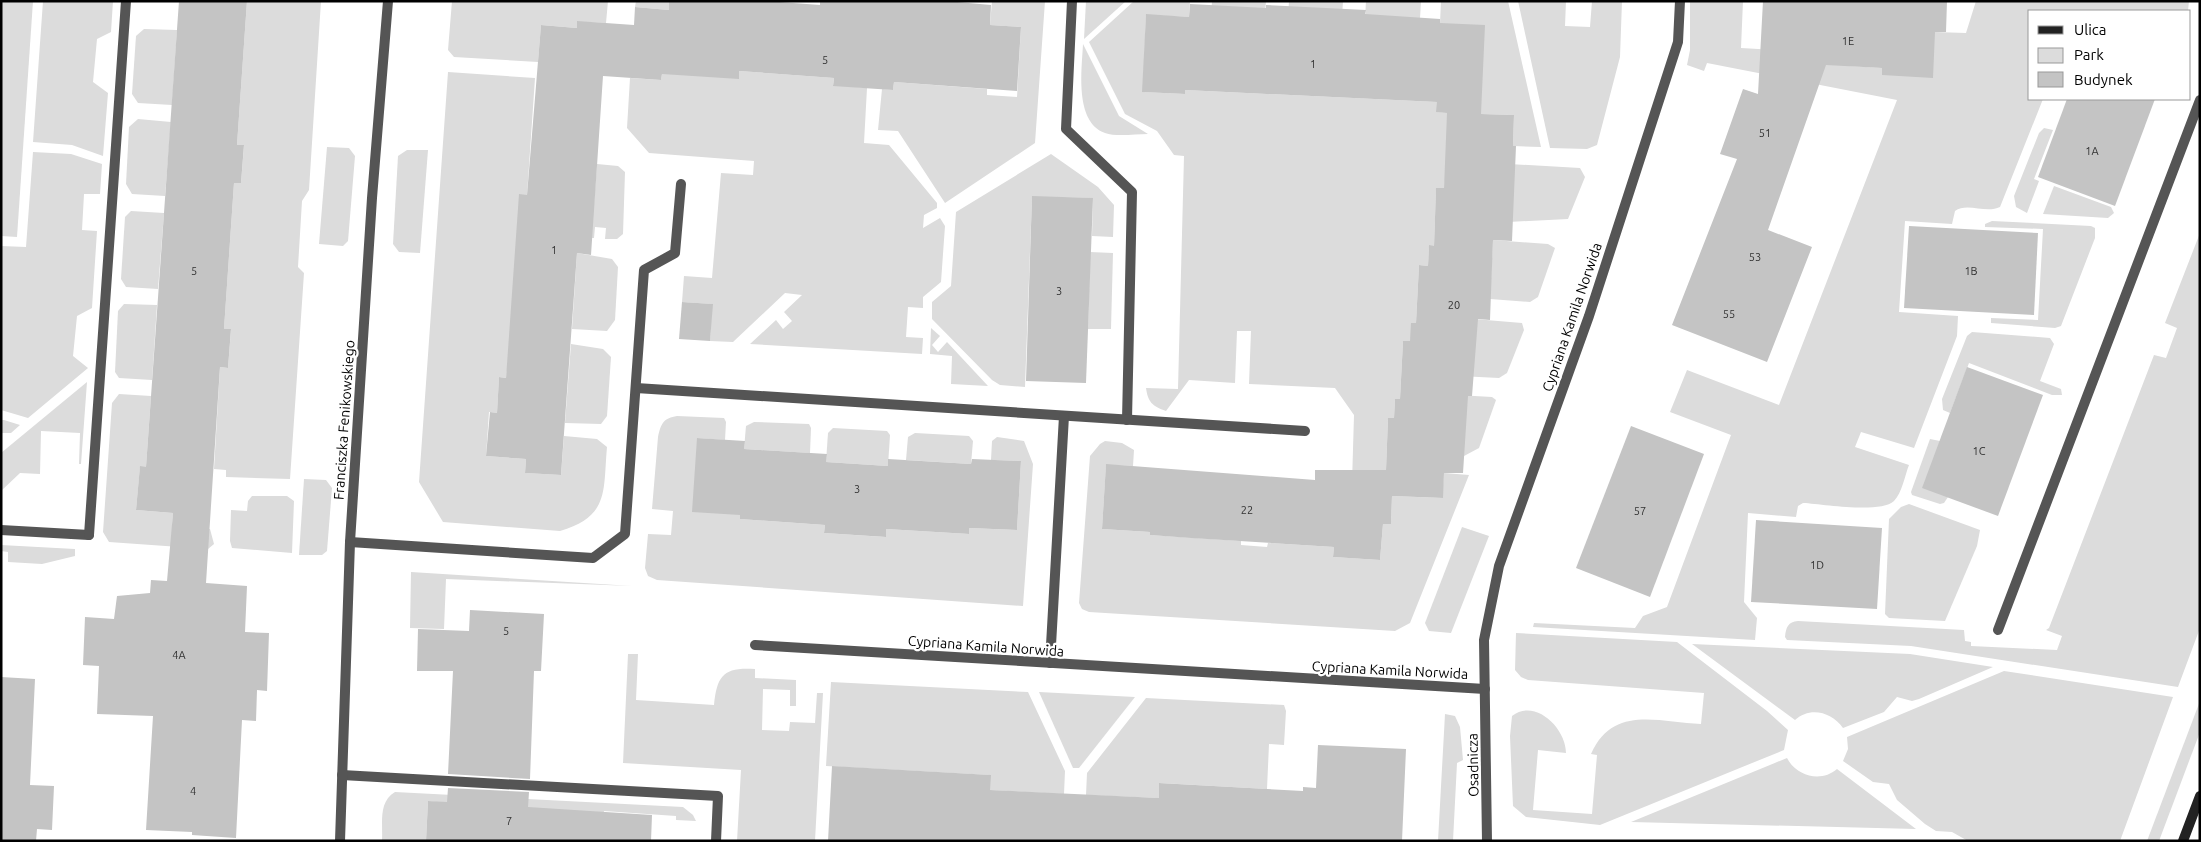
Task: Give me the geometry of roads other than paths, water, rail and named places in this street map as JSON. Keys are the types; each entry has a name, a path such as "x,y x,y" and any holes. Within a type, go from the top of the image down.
{"main road":[{"path":"2183,841 2196,816 2200,796"}],"street":[{"path":"1,530 89,535 126,1"},
{"name":"Franciszka Fenikowskiego","path":"340,841 350,542 372,198 388,1"},
{"path":"1072,1 1066,128 1132,192 1127,420"},
{"name":"Cypriana Kamila Norwida","path":"756,645 1485,689 1484,640 1499,566 1592,307 1675,52 1678,42 1680,1"},
{"path":"1998,630 2200,100"},
{"path":"350,542 593,558 626,534 644,270 675,253 681,184"},
{"path":"636,388 1305,430"},
{"path":"1050,663 1064,416"},
{"name":"Osadnicza","path":"1485,689 1487,841"},
{"path":"342,775 718,796 716,841"}]}
